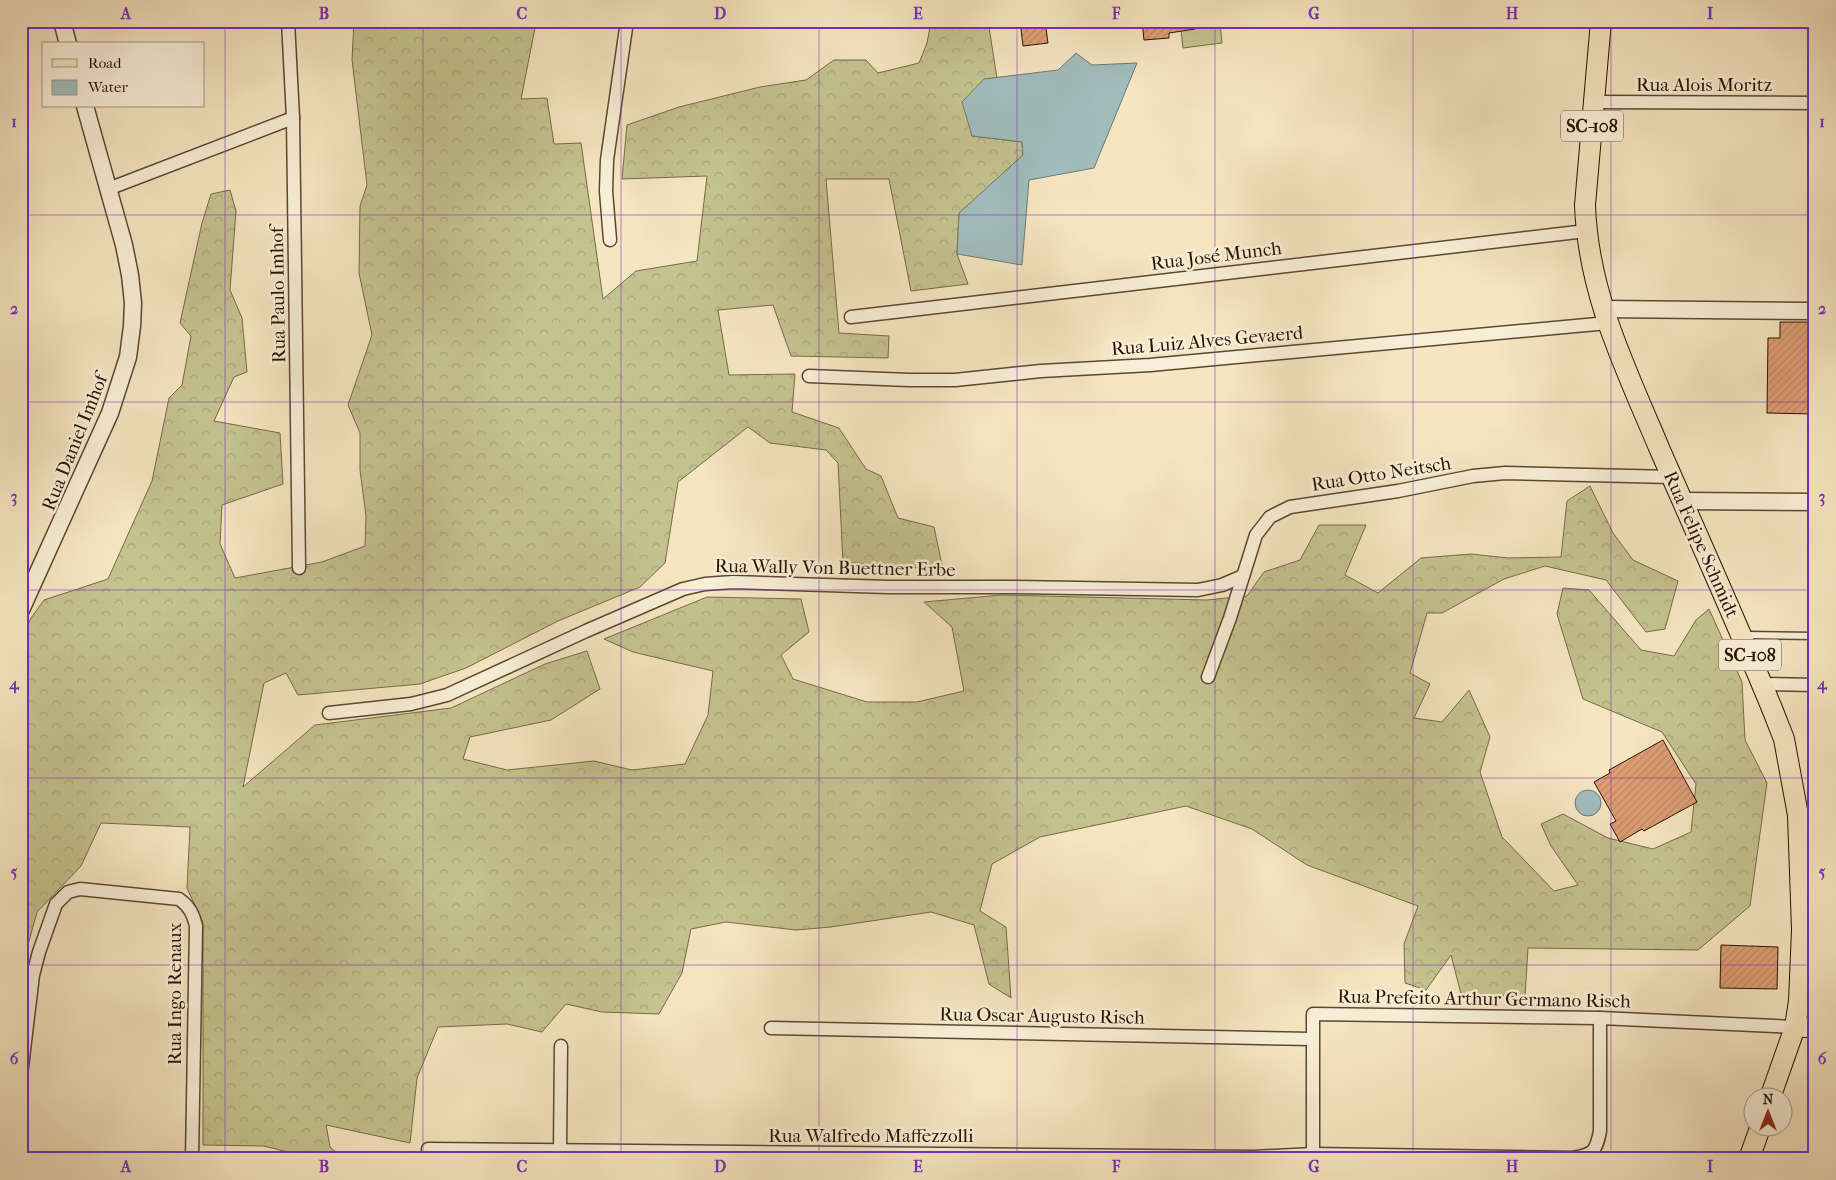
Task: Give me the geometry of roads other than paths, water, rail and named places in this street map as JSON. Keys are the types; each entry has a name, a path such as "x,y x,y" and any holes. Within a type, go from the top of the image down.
{"main road":[{"name":"Rua Felipe Schmidt","path":"1601,21 1585,205 1586,232 1590,258 1605,316 1672,477 1742,635 1784,739 1798,815 1802,930 1799,1001 1795,1027 1774,1088"},
{"path":"1795,1027 1815,1028"},
{"path":"1749,1159 1756,1138"}],"street":[{"path":"62,21 67,42"},
{"name":"Rua Paulo Imhof","path":"288,21 293,118 299,568"},
{"path":"610,240 606,191 607,160 627,21"},
{"name":"Rua Alois Moritz","path":"1594,102 1815,103"},
{"name":"Rua Daniel Imhof","path":"21,610 110,413 128,357 132,326 133,303 124,245 86,108"},
{"path":"108,190 293,118"},
{"name":"Rua José Munch","path":"851,317 1586,232"},
{"path":"1605,316 1815,311"},
{"name":"Rua Luiz Alves Gevaerd","path":"809,376 955,380 1041,371 1160,364 1605,316"},
{"name":"Rua Otto Neitsch","path":"1208,676 1256,535 1270,517 1290,507 1398,491 1473,476 1505,473 1672,477"},
{"path":"1683,502 1815,502"},
{"name":"Rua Wally Von Buettner Erbe","path":"329,713 411,704 447,695 683,589 705,584 733,582 888,587 1198,590 1222,586 1243,576"},
{"path":"1762,684 1815,685"},
{"name":"Rua Ingo Renaux","path":"21,1075 33,975 56,904 68,892 80,889 179,899 193,913 196,926 192,1159"},
{"name":"Rua Prefeito Arthur Germano Risch","path":"1313,1154 1313,1014 1600,1018 1795,1027"},
{"name":"Rua Walfredo Maffezzolli","path":"428,1150 1243,1157 1313,1154 1572,1158 1588,1156 1597,1147 1600,1131 1600,1018"},
{"name":"Rua Oscar Augusto Risch","path":"772,1028 1312,1039"},
{"path":"560,1151 561,1046"}],"lane":[{"path":"1742,635 1815,636"}],"water":[{"path":"1076,53 1092,65 1137,63 1094,168 1029,180 1022,265 957,254 959,213 1023,155 1022,142 972,136 962,102 984,79 1058,70"},
{"path":"1588,790 1597,794 1601,803 1597,812 1588,816 1579,812 1575,803 1579,794"}]}
